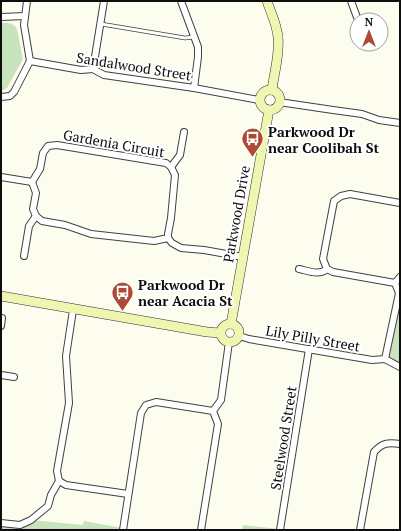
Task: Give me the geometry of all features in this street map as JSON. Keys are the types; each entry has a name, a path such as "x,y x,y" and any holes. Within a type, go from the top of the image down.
{"street":[{"path":"1,97 10,96 14,92 30,61 24,24 27,1"},
{"path":"93,69 104,1"},
{"path":"181,1 198,47 194,88"},
{"path":"267,1 275,22 278,37 278,51 272,90"},
{"path":"351,1 355,12"},
{"path":"1,17 25,16"},
{"name":"Sandalwood Street","path":"30,61 82,70 93,69 104,75 194,88 260,100"},
{"path":"267,90 272,90 278,94 280,99 277,107 269,110 263,107 260,100 263,92 267,90"},
{"path":"279,102 362,114 379,120 400,123"},
{"name":"Parkwood Drive","path":"231,324 269,110"},
{"name":"Gardenia Circuit","path":"171,167 180,155 184,132"},
{"name":"Gardenia Circuit","path":"32,182 40,169 43,153 48,146 57,145 166,163 171,167 175,174 168,238"},
{"path":"1,177 32,182 36,193 33,209 36,216 42,221 65,225 91,234 154,241 168,238 172,243 180,248 204,250 243,257"},
{"path":"395,283 333,272 327,268 323,259 334,201 342,196 350,194 400,203"},
{"path":"24,256 29,226 36,216"},
{"path":"299,269 318,273 324,272 327,268"},
{"path":"395,283 400,277"},
{"path":"395,283 399,293 385,359 400,367"},
{"path":"1,296 73,310 220,333"},
{"path":"1,523 20,525 30,520 48,506 51,495 59,481 57,471 69,403 66,356 73,310"},
{"path":"1,326 2,318"},
{"path":"231,324 237,328 239,336 235,340 229,342 223,339 220,333 222,327 231,324"},
{"name":"Lily Pilly Street","path":"239,336 372,360 385,359"},
{"path":"213,411 221,400 229,342"},
{"name":"Steelwood Street","path":"280,530 309,349"},
{"path":"1,375 14,377"},
{"path":"123,530 141,413 146,405 156,402 213,411"},
{"path":"201,530 218,424 213,411"},
{"path":"360,530 374,452 381,445 390,442 400,444"},
{"path":"59,481 66,485 128,494"}],"lane":[{"path":"100,24 185,38 194,37"}],"green space":[{"path":"1,23 12,24 17,29 23,59 7,88 4,90 1,90"},
{"path":"400,277 400,367 385,359 399,293 395,283"},
{"path":"31,520 83,525 84,521 122,528 123,530 1,530 1,523 20,525"},
{"path":"243,525 280,529 280,530 242,530"}],"place":[{"name":"Parkwood Dr near Coolibah St","path":"253,158"},
{"name":"Parkwood Dr near Acacia St","path":"122,312"}]}
